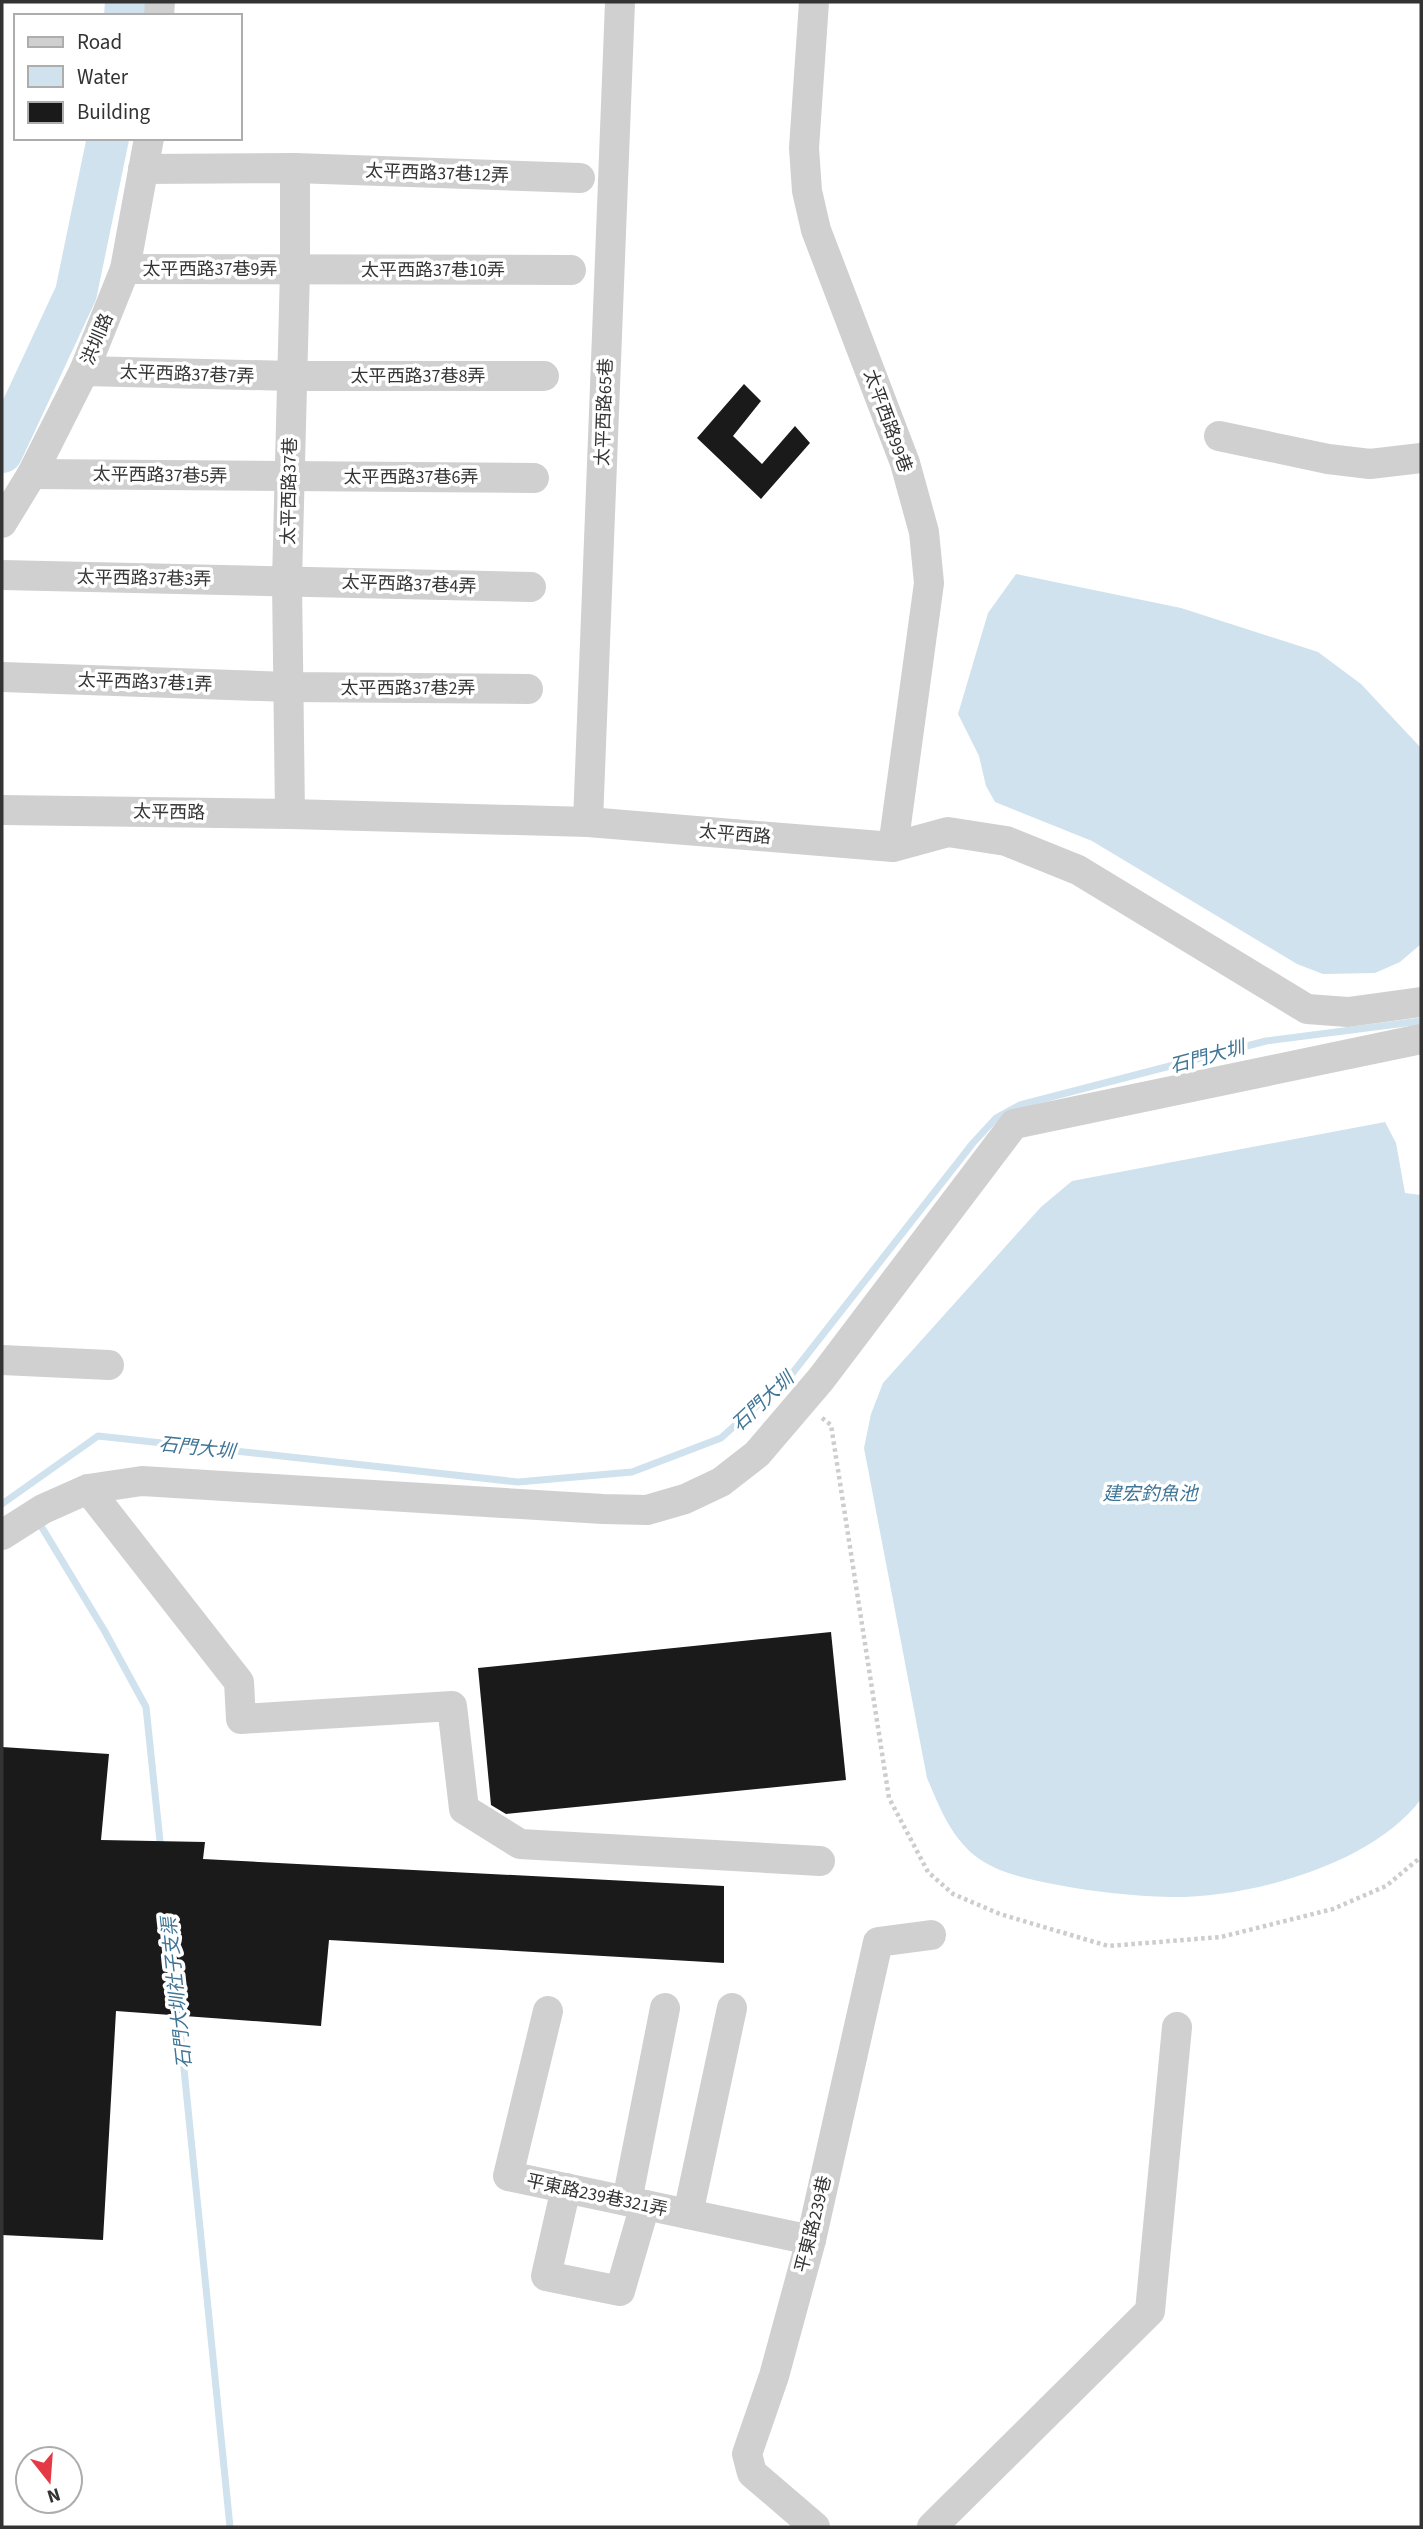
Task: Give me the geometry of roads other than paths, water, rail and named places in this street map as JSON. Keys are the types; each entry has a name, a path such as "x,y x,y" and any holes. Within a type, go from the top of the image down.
{"street":[{"name":"太平西路65巷","path":"588,822 620,2"},
{"name":"太平西路99巷","path":"814,2 804,148 807,191 816,230 905,463 924,531 929,583 892,848"},
{"name":"洪圳路","path":"2,523 32,474 84,371 125,269 149,140"},
{"name":"太平西路37巷12弄","path":"144,169 295,168 579,178"},
{"name":"太平西路37巷","path":"290,814 287,581 295,168"},
{"name":"太平西路37巷9弄","path":"125,269 295,269"},
{"name":"太平西路37巷10弄","path":"295,269 571,270"},
{"name":"太平西路37巷7弄","path":"84,371 291,376"},
{"name":"太平西路37巷8弄","path":"291,376 544,376"},
{"path":"1219,436 1328,459 1370,464 1421,458"},
{"name":"太平西路37巷5弄","path":"32,474 289,477"},
{"name":"太平西路37巷6弄","path":"289,477 534,478"},
{"name":"太平西路37巷3弄","path":"2,575 287,581"},
{"name":"太平西路37巷4弄","path":"287,581 531,587"},
{"name":"太平西路37巷1弄","path":"2,677 288,687"},
{"name":"太平西路37巷2弄","path":"288,687 528,689"},
{"name":"太平西路","path":"2,810 588,822 892,848 948,832 1006,841 1078,870 1307,1009 1348,1012 1421,1002"},
{"path":"8,1531 43,1509 88,1489 142,1481 647,1510 685,1499 721,1482 757,1454 801,1404 1014,1124 1421,1039"},
{"path":"2,1360 109,1365"},
{"path":"88,1489 239,1682 241,1719 452,1706 464,1808 520,1844 820,1861"},
{"name":"平東路239巷","path":"815,2527 752,2473 747,2455 774,2376 811,2240 878,1942 931,1936"},
{"path":"566,2188 546,2276 620,2291 665,2008"},
{"path":"688,2214 732,2008"},
{"name":"平東路239巷321弄","path":"548,2011 508,2176 811,2240"},
{"path":"932,2527 1150,2311 1177,2027"}],"water":[{"path":"1016,574 1181,608 1318,652 1361,684 1421,748 1421,944 1400,962 1375,973 1323,974 1297,964 1092,841 995,802 986,786 979,756 958,714 988,613"},
{"name":"建宏釣魚池","path":"1385,1122 1396,1143 1405,1193 1421,1195 1421,1799 1399,1822 1372,1842 1341,1859 1271,1884 1236,1891 1201,1896 1142,1896 1036,1880 993,1867 974,1855 958,1838 946,1820 927,1778 864,1448 871,1414 883,1383 1041,1207 1072,1181"}],"waterway":[{"path":"125,14 126,2"},
{"path":"2,452 76,293 108,140"},
{"name":"石門大圳","path":"2,1504 98,1436 518,1482 632,1472 721,1438 791,1375 973,1143 996,1118 1020,1105 1266,1041 1421,1021"},
{"name":"石門大圳社子支渠","path":"38,1521 104,1630 146,1707 161,1851"},
{"name":"石門大圳社子支渠","path":"178,2009 230,2527"}]}
